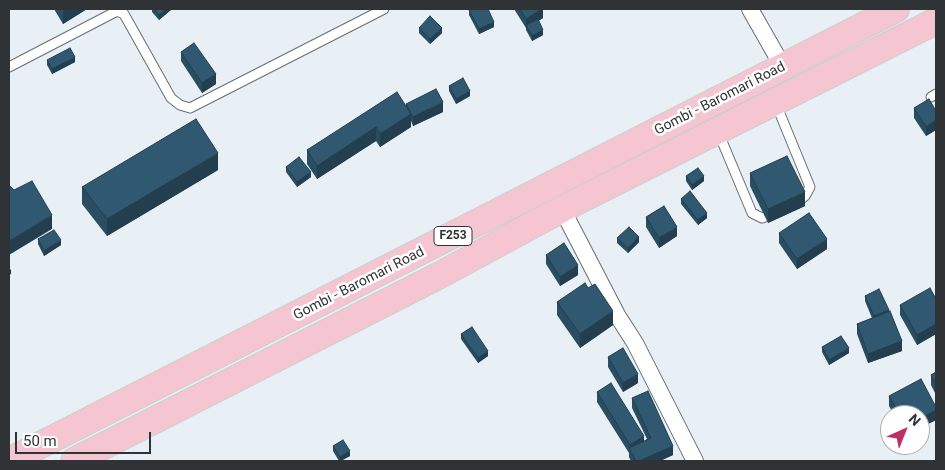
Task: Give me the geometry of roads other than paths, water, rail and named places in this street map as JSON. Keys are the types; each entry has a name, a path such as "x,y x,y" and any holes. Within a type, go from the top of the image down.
{"main road":[{"name":"Gombi - Baromari Road","path":"9,461 896,9"},
{"name":"Gombi - Baromari Road","path":"74,461 431,280 562,209 776,104 936,21"}],"street":[{"path":"750,9 783,67"},
{"path":"562,209 618,315 635,343 696,461"}],"lane":[{"path":"9,67 117,11 124,14 171,98 180,105 190,108 384,9"},
{"path":"718,133 752,213 762,218 798,203 810,187 776,104"}]}
